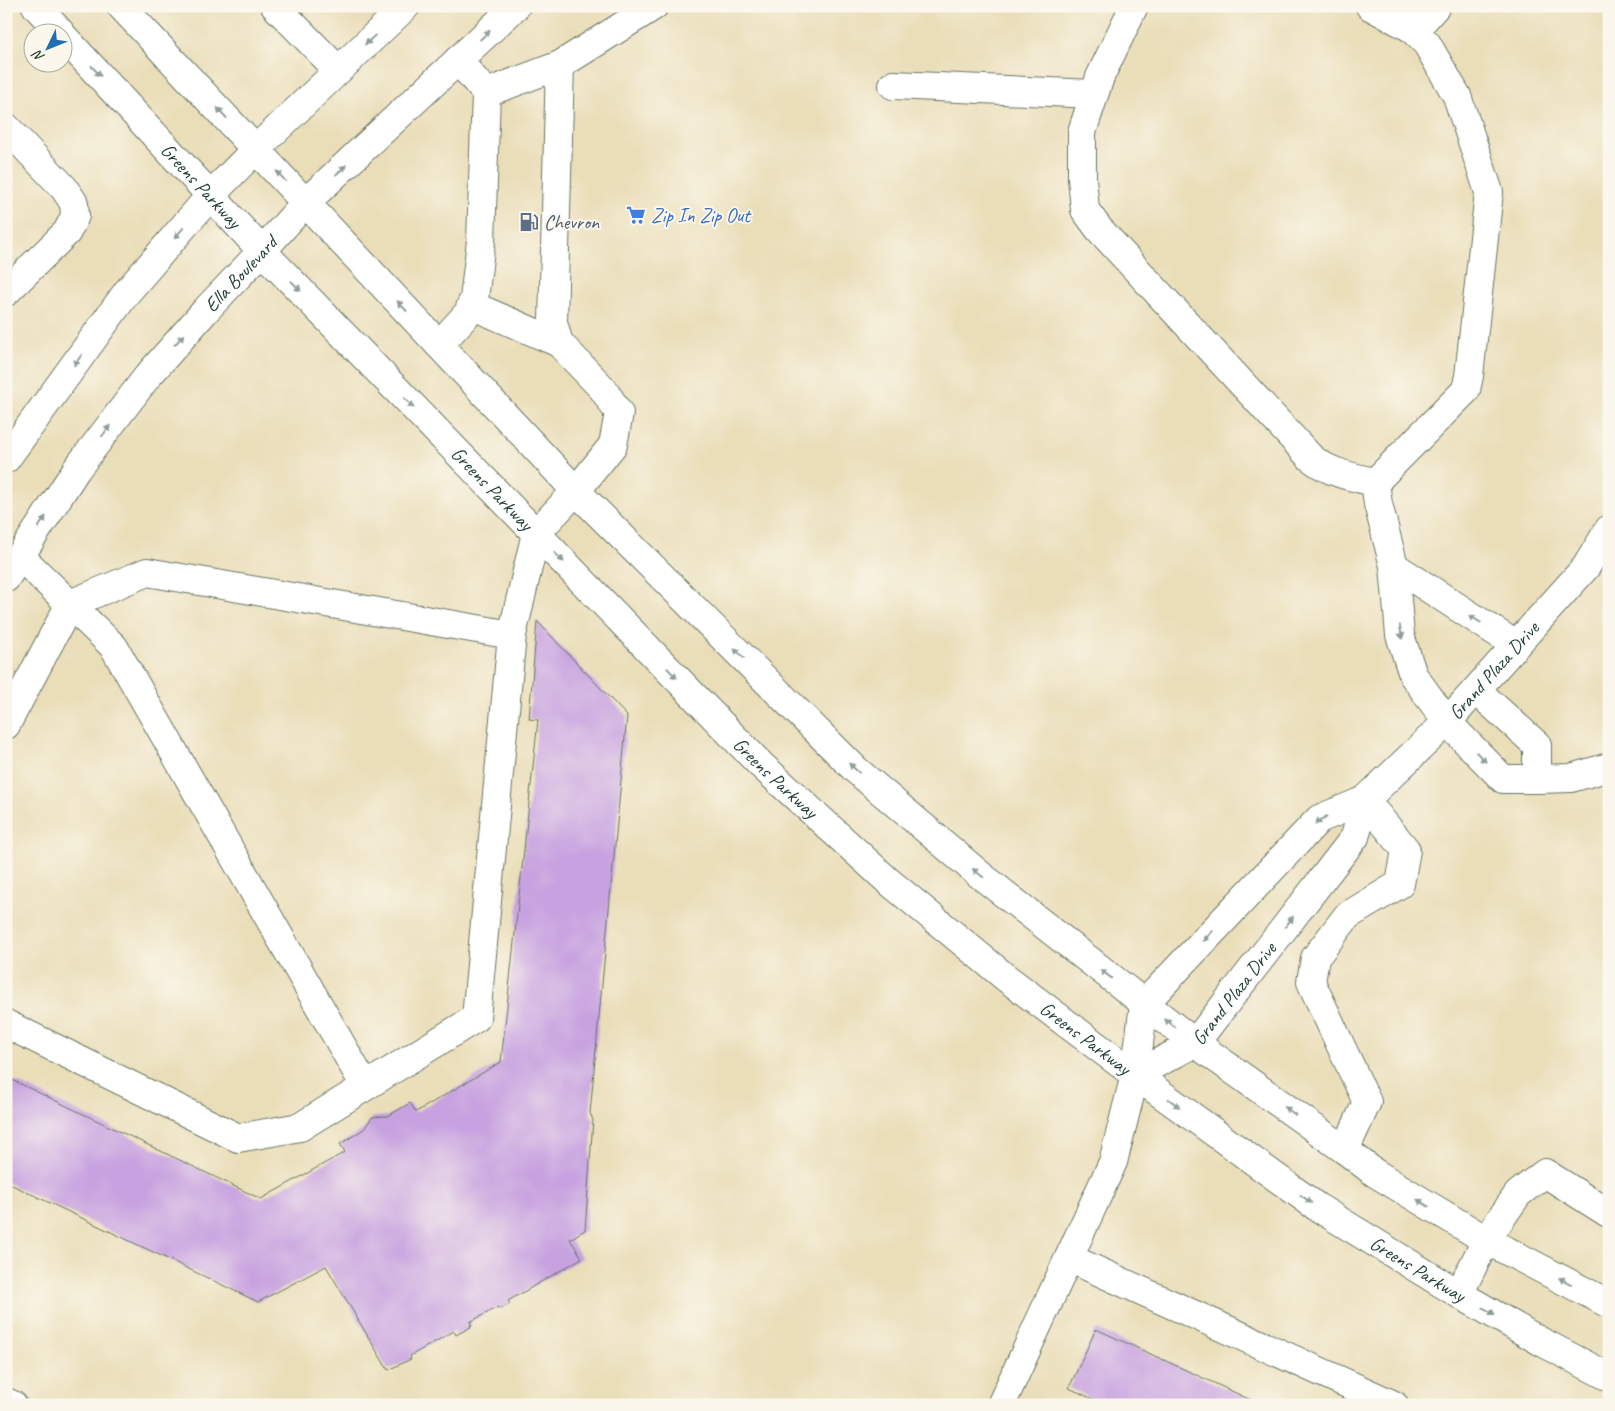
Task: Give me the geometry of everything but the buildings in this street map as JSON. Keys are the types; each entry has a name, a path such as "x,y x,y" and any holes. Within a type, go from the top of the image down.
{"street":[{"path":"36,6 51,22"},
{"path":"121,6 576,492 856,770 979,874 1144,1004 1375,1173 1486,1240 1609,1304"},
{"path":"275,6 338,70"},
{"path":"6,458 127,292 210,196 256,149 406,6"},
{"name":"Ella Boulevard","path":"11,560 76,470 147,377 206,310 305,203 516,6"},
{"path":"486,94 560,64 654,6"},
{"path":"1134,6 1100,77 1082,132 1082,178 1086,210 1099,230 1311,458 1320,466 1340,474 1375,482"},
{"path":"1370,6 1414,31 1427,44 1457,96 1489,192 1466,390 1375,482"},
{"path":"1414,31 1436,6"},
{"name":"Greens Parkway","path":"72,46 262,251 760,764 880,873 1005,978 1317,1207 1459,1294 1609,1378"},
{"path":"439,345 468,313 474,298 481,241 486,94 458,60"},
{"path":"559,343 552,322 560,64"},
{"path":"893,85 1094,94"},
{"path":"6,127 64,188 74,203 75,216 67,232 6,292"},
{"path":"6,1024 238,1138 300,1127 476,1018 512,635 536,533 576,492 614,445 619,413 603,389 559,343 471,305"},
{"path":"1375,482 1378,504 1394,566 1400,635 1413,675 1447,722 1504,779 1572,778 1609,768"},
{"name":"Grand Plaza Drive","path":"1144,1004 1319,819 1365,800 1447,722 1586,566 1609,530"},
{"path":"11,560 70,604 114,647 365,1086"},
{"path":"1394,566 1516,645"},
{"path":"6,725 70,604 147,572 512,635"},
{"path":"1476,690 1537,745 1537,779"},
{"path":"1345,1150 1367,1102 1311,982 1315,958 1347,916 1400,884 1406,850 1365,800"},
{"name":"Grand Plaza Drive","path":"1135,1075 1195,1043 1355,837 1365,800"},
{"path":"1001,1405 1112,1162 1135,1075 1144,1004"},
{"path":"1459,1294 1486,1240 1518,1194 1545,1173 1609,1212"},
{"path":"1069,1258 1394,1405"},
{"path":"6,1402 13,1405"}],"place":[{"name":"Zip In Zip Out","path":"636,215"},
{"name":"Chevron","path":"529,222"}]}
